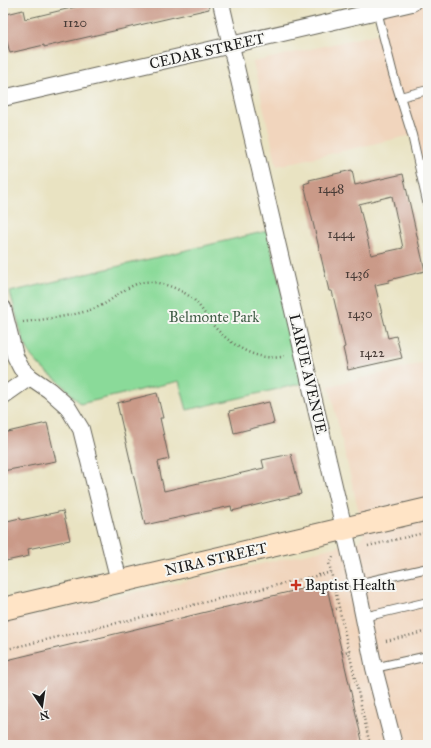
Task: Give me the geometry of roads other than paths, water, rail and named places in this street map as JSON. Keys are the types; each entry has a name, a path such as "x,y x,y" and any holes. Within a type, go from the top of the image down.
{"street":[{"name":"LARUE AVENUE","path":"221,3 357,584 374,668 394,745"},
{"name":"CEDAR STREET","path":"3,98 412,3"},
{"path":"3,308 14,356 20,368 30,378 49,390 68,406 81,429 119,581"},
{"path":"3,396 30,378"},
{"name":"NIRA STREET","path":"3,608 428,509"}],"lane":[{"path":"377,11 412,134 428,206"},
{"path":"400,96 428,90"},
{"path":"357,584 428,568"},
{"path":"364,617 428,602"},
{"path":"374,668 428,656"}],"place":[{"name":"Baptist Health","path":"296,585"}],"park label":[{"name":"Belmonte Park","path":"214,317"}]}
